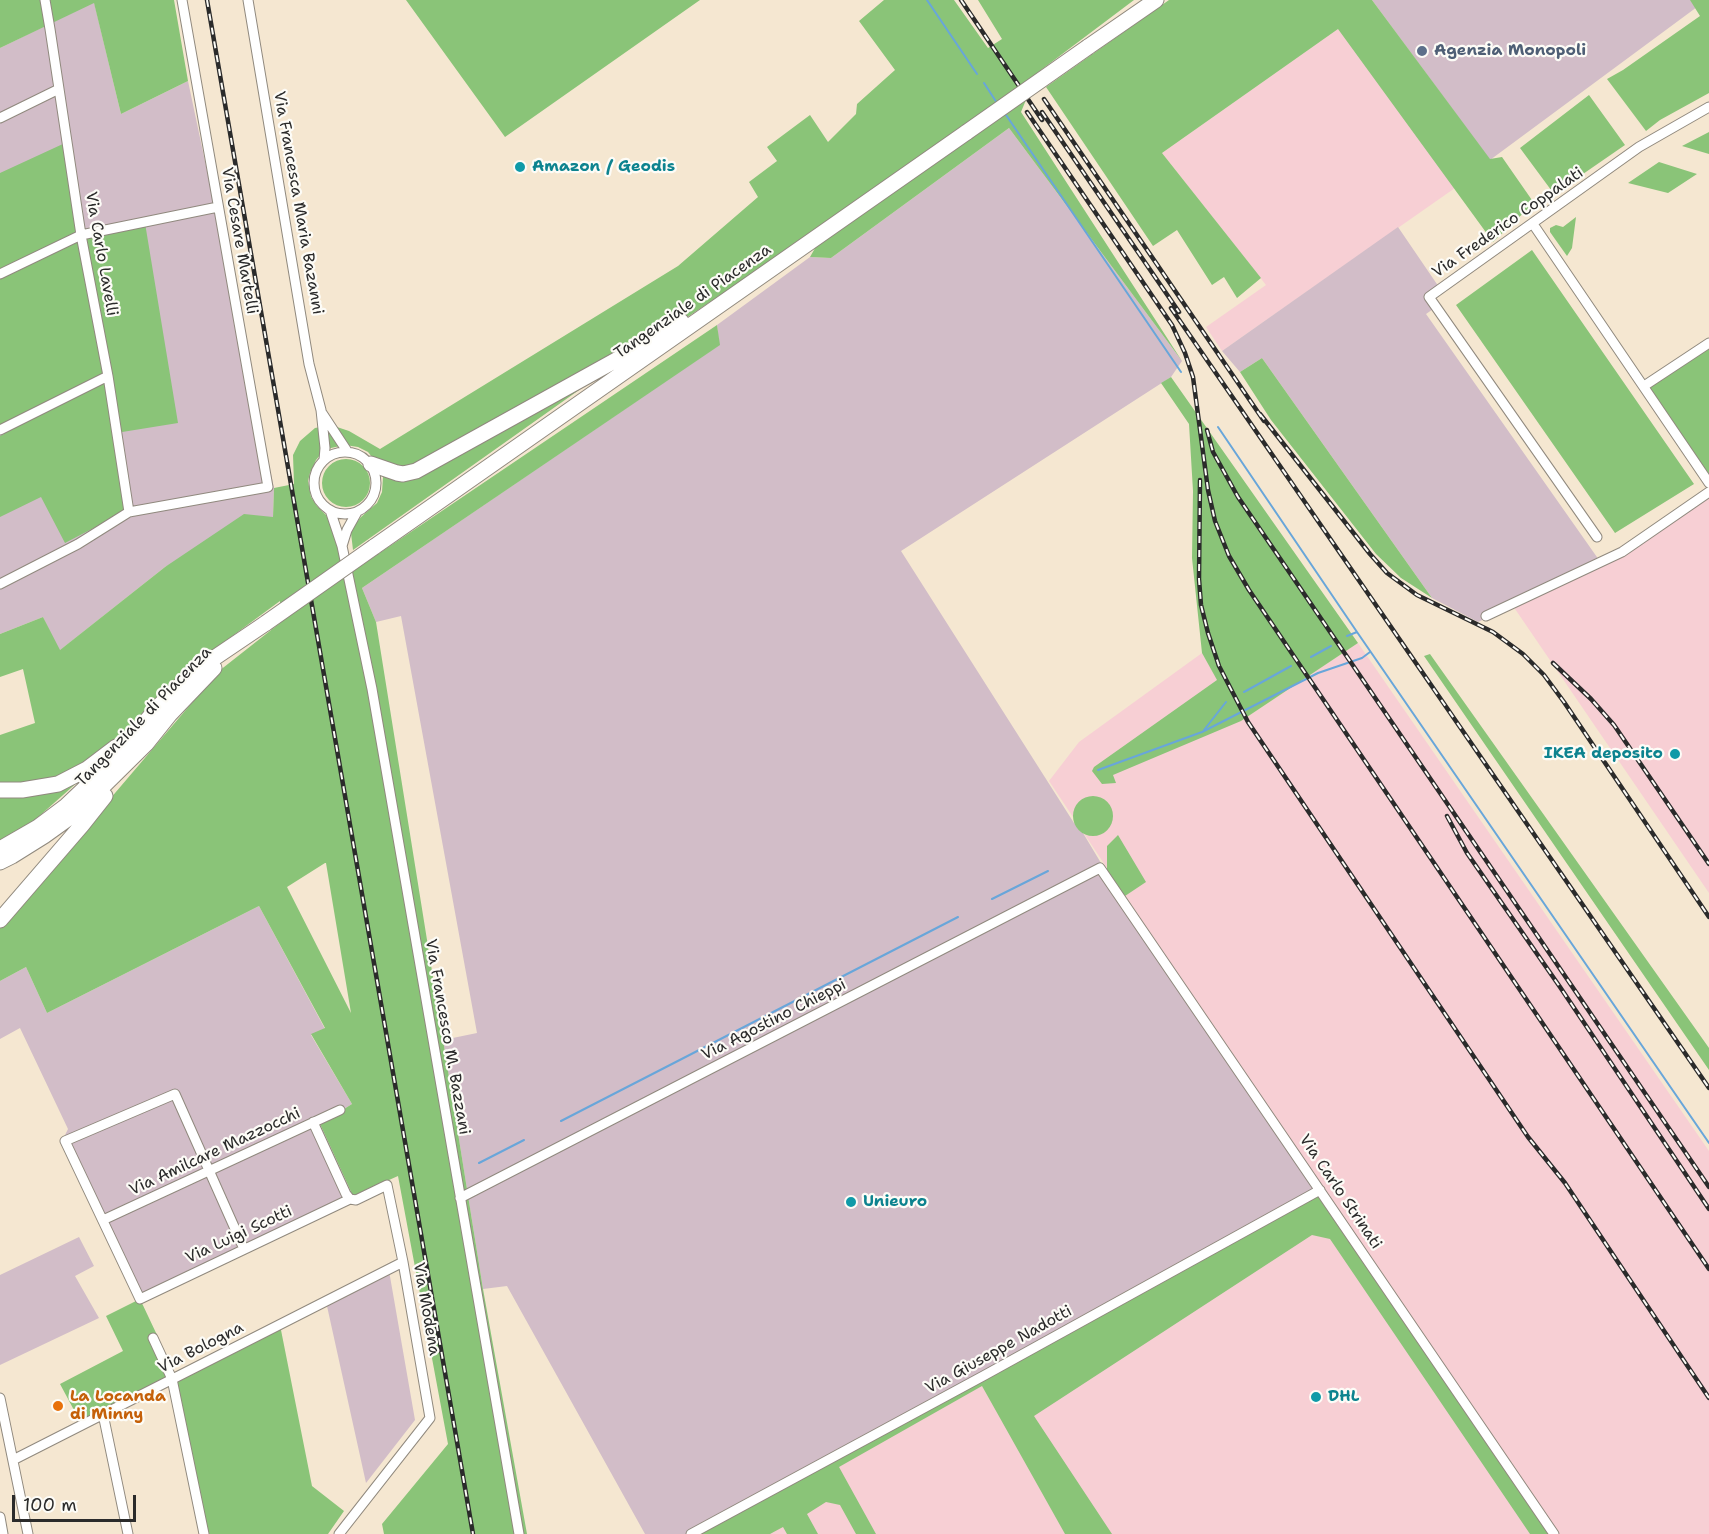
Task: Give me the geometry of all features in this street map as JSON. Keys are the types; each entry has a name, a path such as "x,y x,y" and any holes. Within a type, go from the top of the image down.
{"highway":[{"name":"Tangenziale di Piacenza","path":"0,862 12,856 41,832 104,770 160,705 195,671 1156,0"},
{"path":"371,464 397,473 417,471 645,344 722,293 757,279"},
{"name":"Tangenziale di Piacenza","path":"0,849 41,832 76,813 146,744 202,679 251,633"},
{"path":"0,790 22,790 58,784 87,769 120,743 160,705"},
{"path":"0,920 82,825 146,744"}],"street":[{"name":"Via Carlo Lavelli","path":"45,0 81,235 108,376 129,512"},
{"name":"Via Cesare Martelli","path":"129,512 268,487 182,0"},
{"name":"Via Francesca Maria Bazanni","path":"248,0 309,364 321,410"},
{"path":"0,118 60,89"},
{"name":"Via Frederico Coppalati","path":"1597,537 1429,297 1639,147 1706,110"},
{"path":"0,274 81,235 218,207"},
{"path":"1533,224 1708,480"},
{"path":"1644,386 1709,343"},
{"path":"0,430 108,376"},
{"path":"321,410 347,451"},
{"path":"321,410 324,460"},
{"path":"347,451 356,453 371,464 377,482 375,491 372,500 357,512 348,514 330,510 317,497 314,478 324,460 338,452 347,451"},
{"path":"1486,616 1622,552 1709,492"},
{"name":"Via Francesco M. Bazzani","path":"330,510 342,546 372,689 519,1534"},
{"path":"0,584 78,544 129,512"},
{"path":"342,546 347,530 357,512"},
{"name":"Via Agostino Chieppi","path":"460,1198 1100,868"},
{"name":"Via Carlo Strinati","path":"1100,868 1554,1534"},
{"path":"103,1220 65,1141 175,1094 244,1249"},
{"name":"Via Amilcare Mazzocchi","path":"103,1220 340,1110"},
{"path":"313,1122 350,1199"},
{"name":"Via Modena","path":"339,1534 430,1418 387,1185 356,1200 350,1199"},
{"name":"Via Giuseppe Nadotti","path":"690,1534 1320,1190"},
{"name":"Via Luigi Scotti","path":"103,1220 140,1299 350,1199"},
{"name":"Via Bologna","path":"13,1460 403,1262"},
{"path":"153,1338 172,1379 204,1534"},
{"path":"0,1398 28,1534"},
{"path":"103,1414 128,1534"},
{"path":"0,1517 3,1534"}],"shaded area":[{"path":"1372,0 1692,0 1697,7 1490,160"},
{"path":"94,2 121,114 188,81 274,488 273,517 165,567 59,651 43,617 0,634 0,48"},
{"path":"1339,28 1455,188 1222,351 1206,327 1266,285 1162,153"},
{"path":"1009,128 1182,361 1171,377 901,551 1074,823 1083,833 1122,898 1321,1189 692,1534 645,1534 507,1286 483,1289 443,1040 477,1033 401,616 376,622 362,588 719,345 717,325 810,257 831,258"},
{"path":"1398,227 1443,293 1435,299 1439,305 1426,314 1599,560 1478,622 1432,598 1262,358 1240,372 1222,351"},
{"path":"1709,492 1709,893 1513,606 1599,560"},
{"path":"1358,643 1709,1151 1709,1534 692,1534 1321,1189 1049,781 1079,742 1202,653 1241,721"},
{"path":"259,906 325,1029 311,1035 352,1104 320,1124 353,1196 140,1299 62,1141 68,1129 20,1028 0,1039 0,981 26,967 47,1013"},
{"path":"79,1237 94,1266 75,1276 99,1318 0,1365 0,1275"},
{"path":"388,1265 415,1420 366,1483 325,1297"}],"green space":[{"path":"0,0 174,0 188,81 121,114 94,3 0,48"},
{"path":"406,0 700,0 505,137"},
{"path":"884,0 954,0 988,48 1002,39 978,0 1134,0 1037,73 1021,112 1182,361 1009,128 831,258 810,257 830,222 596,378 353,550 351,533 353,527 377,503 382,492 383,477 380,467 368,452 358,447 345,445 331,448 316,460 308,481 311,497 326,515 356,569 717,325 720,345 362,588 376,622 483,1289 527,1534 384,1534 382,1524 448,1444 398,1176 353,1196 320,1124 352,1104 311,1034 325,1028 259,906 47,1013 26,967 0,981 0,928 219,671 280,623 280,601 193,665 106,757 19,834 0,841 0,735 35,723 23,669 0,677 0,634 43,617 60,650 165,567 244,514 273,517 274,488 294,484 293,455 300,441 315,428 331,425 349,431 380,449 678,266 758,197 749,182 777,161 767,147 810,115 828,142 856,114 857,104 895,70 859,21","holes":["326,863 351,1013 287,887"]},
{"path":"1169,0 1372,0 1490,159 1502,157 1534,203 1493,242 1338,29 1162,153 1261,278 1237,298 1224,277 1212,285 1177,230 1153,246 1046,87"},
{"path":"1690,0 1709,0 1709,93 1660,120 1646,131 1607,79 1700,16"},
{"path":"1589,95 1625,145 1554,194 1520,148"},
{"path":"1709,132 1709,154 1682,146"},
{"path":"65,143 82,236 145,223 178,423 116,433 130,509 65,543 41,497 0,517 0,436 4,434 0,433 0,173"},
{"path":"1659,162 1697,174 1668,193 1628,183"},
{"path":"1576,217 1572,248 1567,256 1550,232 1550,228 1556,225 1563,227"},
{"path":"1532,250 1694,484 1615,533 1456,305"},
{"path":"1709,346 1709,482 1645,389"},
{"path":"1262,358 1432,598 1401,578 1376,554 1271,420 1240,372"},
{"path":"1171,377 1358,643 1241,721 1113,775 1116,783 1102,784 1092,771 1094,767 1217,680 1202,653 1192,558 1193,491 1189,424 1161,383"},
{"path":"346,459 363,466 370,483 363,500 346,507 329,500 322,483 329,466"},
{"path":"1430,654 1709,1048 1709,1070 1424,656"},
{"path":"1093,796 1101,797 1107,802 1112,808 1112,824 1107,830 1101,835 1093,836 1085,835 1079,830 1074,824 1073,816 1074,808 1079,802 1085,797"},
{"path":"1118,835 1146,882 1122,898 1107,873 1107,846"},
{"path":"1321,1189 1554,1534 1530,1534 1330,1239 1312,1235 1034,1416 1112,1534 1065,1534 982,1386 839,1467 876,1534 856,1534 840,1505 826,1502 807,1514 818,1534 787,1534 783,1527 770,1534 692,1534"},
{"path":"140,1299 157,1335 153,1337 172,1378 280,1325 312,1486 344,1511 328,1534 205,1534 171,1379 82,1425 60,1384 123,1351 106,1316"}],"waterway":[{"path":"927,0 977,74"},
{"path":"984,83 997,103"},
{"path":"1004,112 1181,372"},
{"path":"1218,427 1709,1143"},
{"path":"1347,636 1357,632"},
{"path":"1311,657 1331,646"},
{"path":"1098,770 1202,732 1318,673 1362,658 1370,652"},
{"path":"1244,692 1291,666"},
{"path":"1204,730 1226,702"},
{"path":"992,899 1048,871"},
{"path":"561,1121 958,917"},
{"path":"479,1163 524,1140"}],"railway":[{"path":"207,0 473,1534"},
{"path":"961,0 1042,120"},
{"path":"1044,99 1264,421"},
{"path":"1027,112 1172,325 1193,377 1208,490 1215,521 1229,556 1249,590 1709,1269"},
{"path":"1042,112 1179,312"},
{"path":"1171,308 1709,1088"},
{"path":"1260,414 1387,573 1417,595 1493,632 1523,654 1544,675 1709,917"},
{"path":"1207,430 1213,452 1238,497 1709,1187"},
{"path":"1200,480 1201,605 1219,666 1248,722 1528,1137 1565,1183 1709,1398"},
{"path":"1553,663 1591,699 1614,725 1709,864"},
{"path":"1447,816 1467,853 1709,1209"}],"place":[{"name":"Agenzia Monopoli","path":"1422,51"},
{"name":"Amazon / Geodis","path":"520,167"},
{"name":"IKEA deposito","path":"1675,754"},
{"name":"Unieuro","path":"851,1202"},
{"name":"DHL","path":"1316,1397"},
{"name":"La Locanda di Minny","path":"58,1406"}]}
